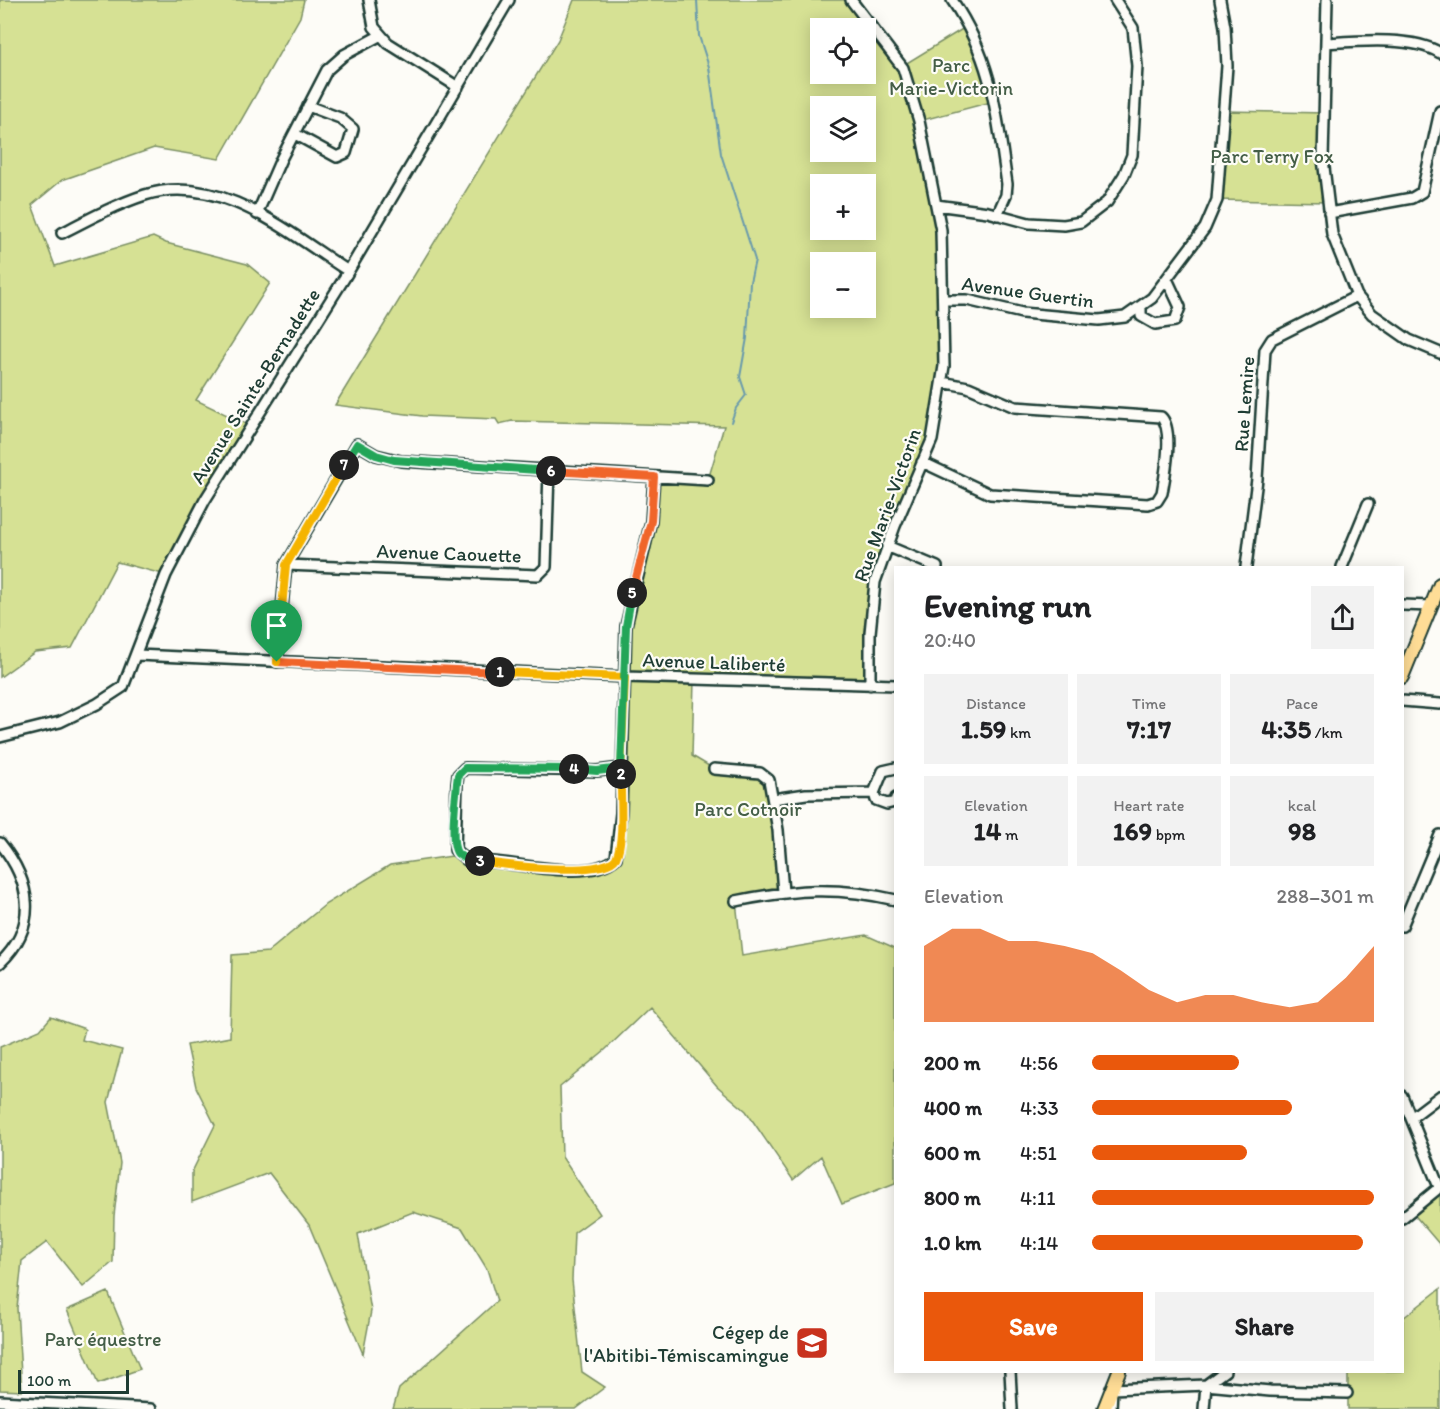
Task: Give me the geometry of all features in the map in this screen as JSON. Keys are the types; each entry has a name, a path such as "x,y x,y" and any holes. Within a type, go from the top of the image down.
{"main road":[{"path":"1404,672 1440,584"},
{"path":"1104,1409 1118,1373"}],"street":[{"path":"369,0 374,27 388,43 458,87"},
{"name":"Avenue Sainte-Bernadette","path":"0,737 60,722 106,699 123,687 166,575 205,500 348,271 509,0"},
{"name":"Rue Marie-Victorin","path":"851,0 902,67 908,80 936,205 944,253 942,382 932,440 887,546 875,582 872,602 870,685"},
{"path":"952,0 973,34 992,83 1007,184 1006,195 997,215"},
{"path":"936,205 1029,223 1072,225 1097,212 1115,192 1132,155 1137,66 1133,28 1115,0"},
{"name":"Avenue Guertin","path":"944,300 967,300 1022,313 1099,320 1121,319 1140,309 1167,279 1205,228 1217,200 1227,66 1225,27 1220,0"},
{"path":"1327,0 1323,159 1332,234 1357,296 1372,314 1409,340 1440,353"},
{"path":"257,214 327,70 344,55 381,35"},
{"path":"1326,43 1411,43 1425,45 1440,53"},
{"path":"295,134 337,157 346,153 353,129 340,118 308,106"},
{"path":"1329,213 1412,198 1422,192 1440,111"},
{"path":"62,233 102,212 146,195 163,191 215,195 257,214 298,237 348,271"},
{"path":"1140,309 1141,316 1155,324 1175,321 1180,307 1167,279"},
{"name":"Rue Lemire","path":"1246,566 1257,479 1265,350 1272,339 1357,296"},
{"path":"922,462 990,494 1148,504 1157,501 1162,493 1168,434 1161,417 1015,407 968,387 942,382"},
{"path":"277,662 286,565 357,444 376,455 394,460 708,480"},
{"name":"Avenue Caouette","path":"286,565 538,575 546,567 549,471"},
{"path":"621,768 597,771 476,766 465,768 458,775 457,783 454,841 459,855 468,861 568,869 592,868 609,864 616,858 619,841 628,614 651,521 654,477"},
{"path":"1342,566 1368,504"},
{"path":"887,546 935,566"},
{"path":"1404,605 1431,606"},
{"name":"Avenue Laliberté","path":"137,655 625,677 894,685"},
{"path":"1404,701 1440,704"},
{"path":"894,768 883,771 874,793 876,800 887,804 894,802"},
{"path":"714,769 760,773 769,780 783,892"},
{"path":"773,799 806,794 874,793"},
{"path":"1404,921 1440,835"},
{"path":"0,843 18,867 26,892 26,916 19,938 0,963"},
{"path":"736,901 783,892 816,890 869,894 894,900"},
{"path":"1411,1118 1440,1096"},
{"path":"1404,1101 1440,1187 1404,1216"},
{"path":"1010,1373 1012,1409"},
{"path":"1204,1409 1206,1385 1222,1373"},
{"path":"1111,1409 1112,1389 1206,1385 1270,1391 1347,1393"},
{"path":"0,1401 151,1409"}],"green space":[{"path":"0,0 304,0 300,17 219,159 154,148 62,180 32,205 55,266 153,237 166,243 247,264 270,283 196,400 252,427 166,575 117,562 72,648 35,652 0,677"},
{"path":"574,0 851,0 865,18 810,18 810,84 876,84 876,32 902,66 969,25 995,101 919,121 941,230 944,366 932,440 880,567 870,685 694,680 692,756 714,769 760,773 769,780 783,892 736,901 742,956 866,935 894,948 894,1183 842,1204 821,1156 793,1180 746,1111 717,1086 650,1007 605,1050 560,1087 562,1157 600,1214 574,1233 572,1280 582,1372 605,1387 576,1409 393,1409 399,1389 497,1301 487,1269 462,1228 413,1212 358,1234 371,1311 363,1354 309,1225 269,1173 192,1202 192,1172 215,1125 196,1087 187,1045 230,1037 232,955 268,952 326,904 390,865 459,855 592,868 616,858 625,644 654,477 708,480 724,426 512,421 499,424 496,419 422,416 335,405 558,40"},
{"name":"Parc Terry Fox","path":"1224,111 1325,113 1327,202 1217,200"},
{"path":"51,1017 85,1029 82,1040 122,1050 108,1102 120,1163 114,1216 113,1262 83,1287 47,1242 22,1261 17,1308 22,1391 0,1390 0,1047 40,1030"},
{"path":"1440,1188 1440,1245 1411,1211"},
{"path":"1440,1289 1440,1409 1348,1409 1348,1373 1404,1373 1404,1317"},
{"name":"Parc équestre","path":"108,1292 140,1369 98,1384 67,1310"}],"waterway":[{"path":"697,0 699,36 709,67 721,154 755,260 750,282 747,338 740,377 746,395 736,408 731,422"}],"place":[{"name":"Cégep de l'Abitibi-Témiscamingue","path":"812,1343"}],"route":[{"path":"277,662 286,565 357,444 376,455 401,461 654,477 651,521 626,626 625,701 624,724 621,768 597,771 476,766 465,768 458,775 457,783 455,850 468,861 568,869 592,868 609,864 616,858 619,841 621,813 620,791 624,724 625,677 277,662"}],"park label":[{"name":"Parc Marie-Victorin","path":"951,76"},
{"name":"Parc Cotnoir","path":"748,809"}]}
